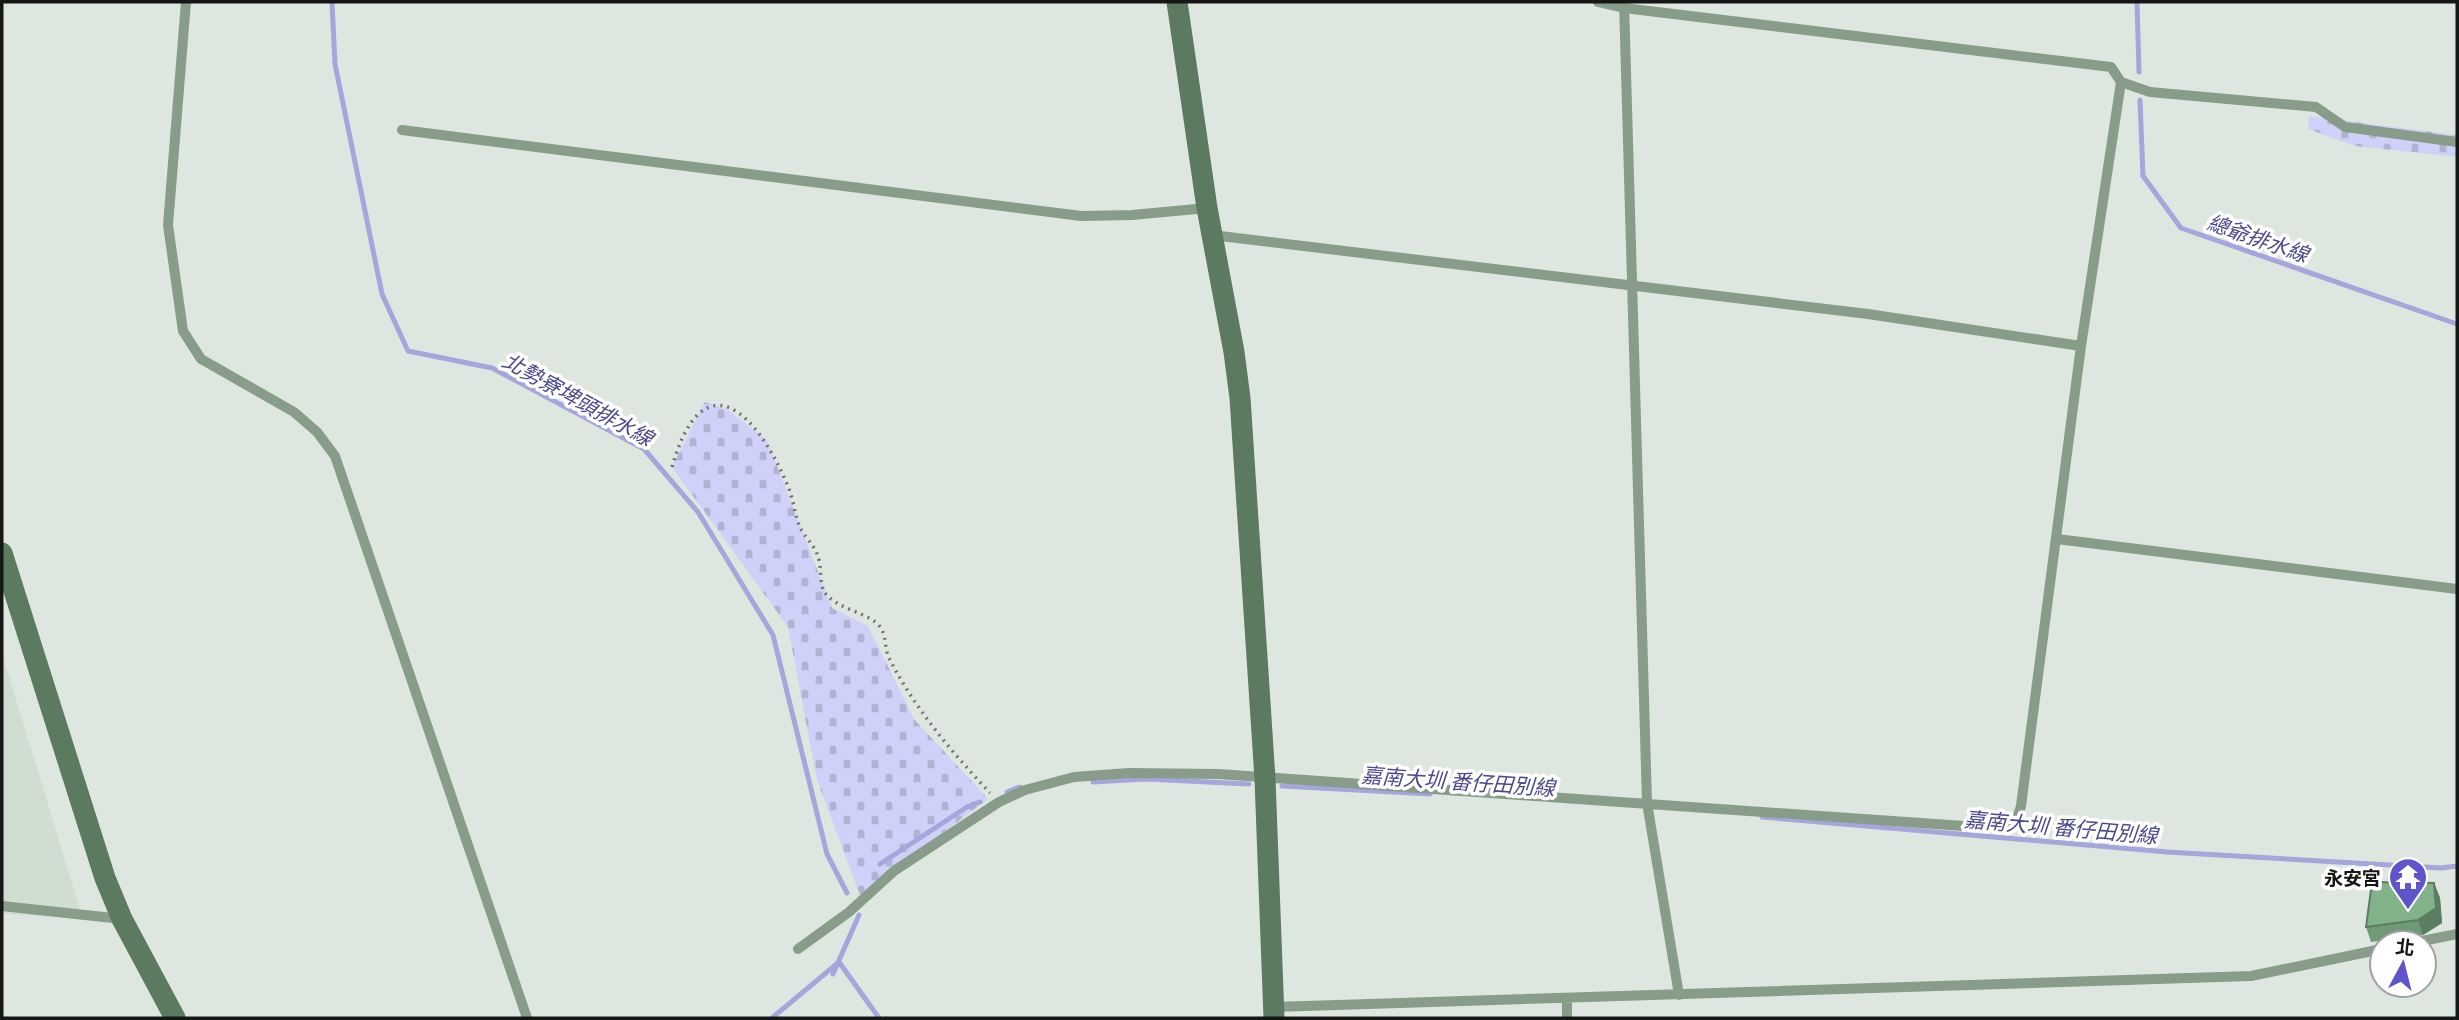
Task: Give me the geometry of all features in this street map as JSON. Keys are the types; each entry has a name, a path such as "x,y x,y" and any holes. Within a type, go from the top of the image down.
{"street":[{"path":"1177,2 1207,208 1234,352 1241,410 1265,779 1274,1013"},
{"path":"2,553 105,878 122,919 175,1018"}],"lane":[{"path":"186,2 167,225 183,331 201,359 294,412 317,432 335,456 527,1018"},
{"path":"1598,2 2111,67 2121,82 2150,92 2316,107 2345,127 2457,142"},
{"path":"1624,5 1647,803 1679,995"},
{"path":"798,949 849,912 894,871 999,802 1025,790 1074,777 1129,773 1218,774 2007,829 2017,820 2021,806 2081,346 2121,82"},
{"path":"402,130 1081,216 1132,215 1207,208"},
{"path":"1212,235 1868,314 2081,346"},
{"path":"2057,540 2457,589"},
{"path":"2,906 122,919"},
{"path":"2438,938 2457,934"},
{"path":"1274,1013 1679,995 2251,976 2368,952"},
{"path":"1567,1000 1567,1018"}],"path":[{"path":"672,467 678,447 691,425 708,406 720,404 734,407 759,435 783,475 800,527 818,555 824,592 845,610 870,619 882,629 887,653 920,711 960,761 999,802"}],"shaded area":[{"path":"2,648 4,660 83,919 2,914"}],"green space":[{"path":"2309,116 2457,135 2457,157 2355,146 2308,129"},
{"path":"705,402 728,410 767,440 832,608 868,626 914,719 988,799 860,895 817,780 788,627 672,467"}],"building":[{"path":"2372,882 2434,883 2436,908 2418,920 2366,927"}],"waterway":[{"name":"北勢寮埤頭排水線","path":"332,2 335,64 382,294 408,351 492,368 644,449 698,512 773,635 827,854 847,893"},
{"path":"2137,2 2139,72"},
{"name":"總爺排水線","path":"2140,100 2143,176 2181,228 2457,324"},
{"name":"嘉南大圳 番仔田別線","path":"1093,782 1146,779 1249,784"},
{"name":"嘉南大圳 番仔田別線","path":"1282,786 1430,794"},
{"name":"嘉南大圳 番仔田別線","path":"1007,792 1020,787"},
{"name":"嘉南大圳 番仔田別線","path":"880,864 967,807 980,802"},
{"name":"嘉南大圳 番仔田別線","path":"1762,817 2167,852 2441,868 2457,866"},
{"name":"北勢寮埤頭排水線","path":"833,974 859,915"},
{"path":"839,962 879,1018"},
{"name":"北勢寮埤頭排水線","path":"772,1018 839,962"}],"place":[{"name":"永安宮","path":"2408,911"}]}
